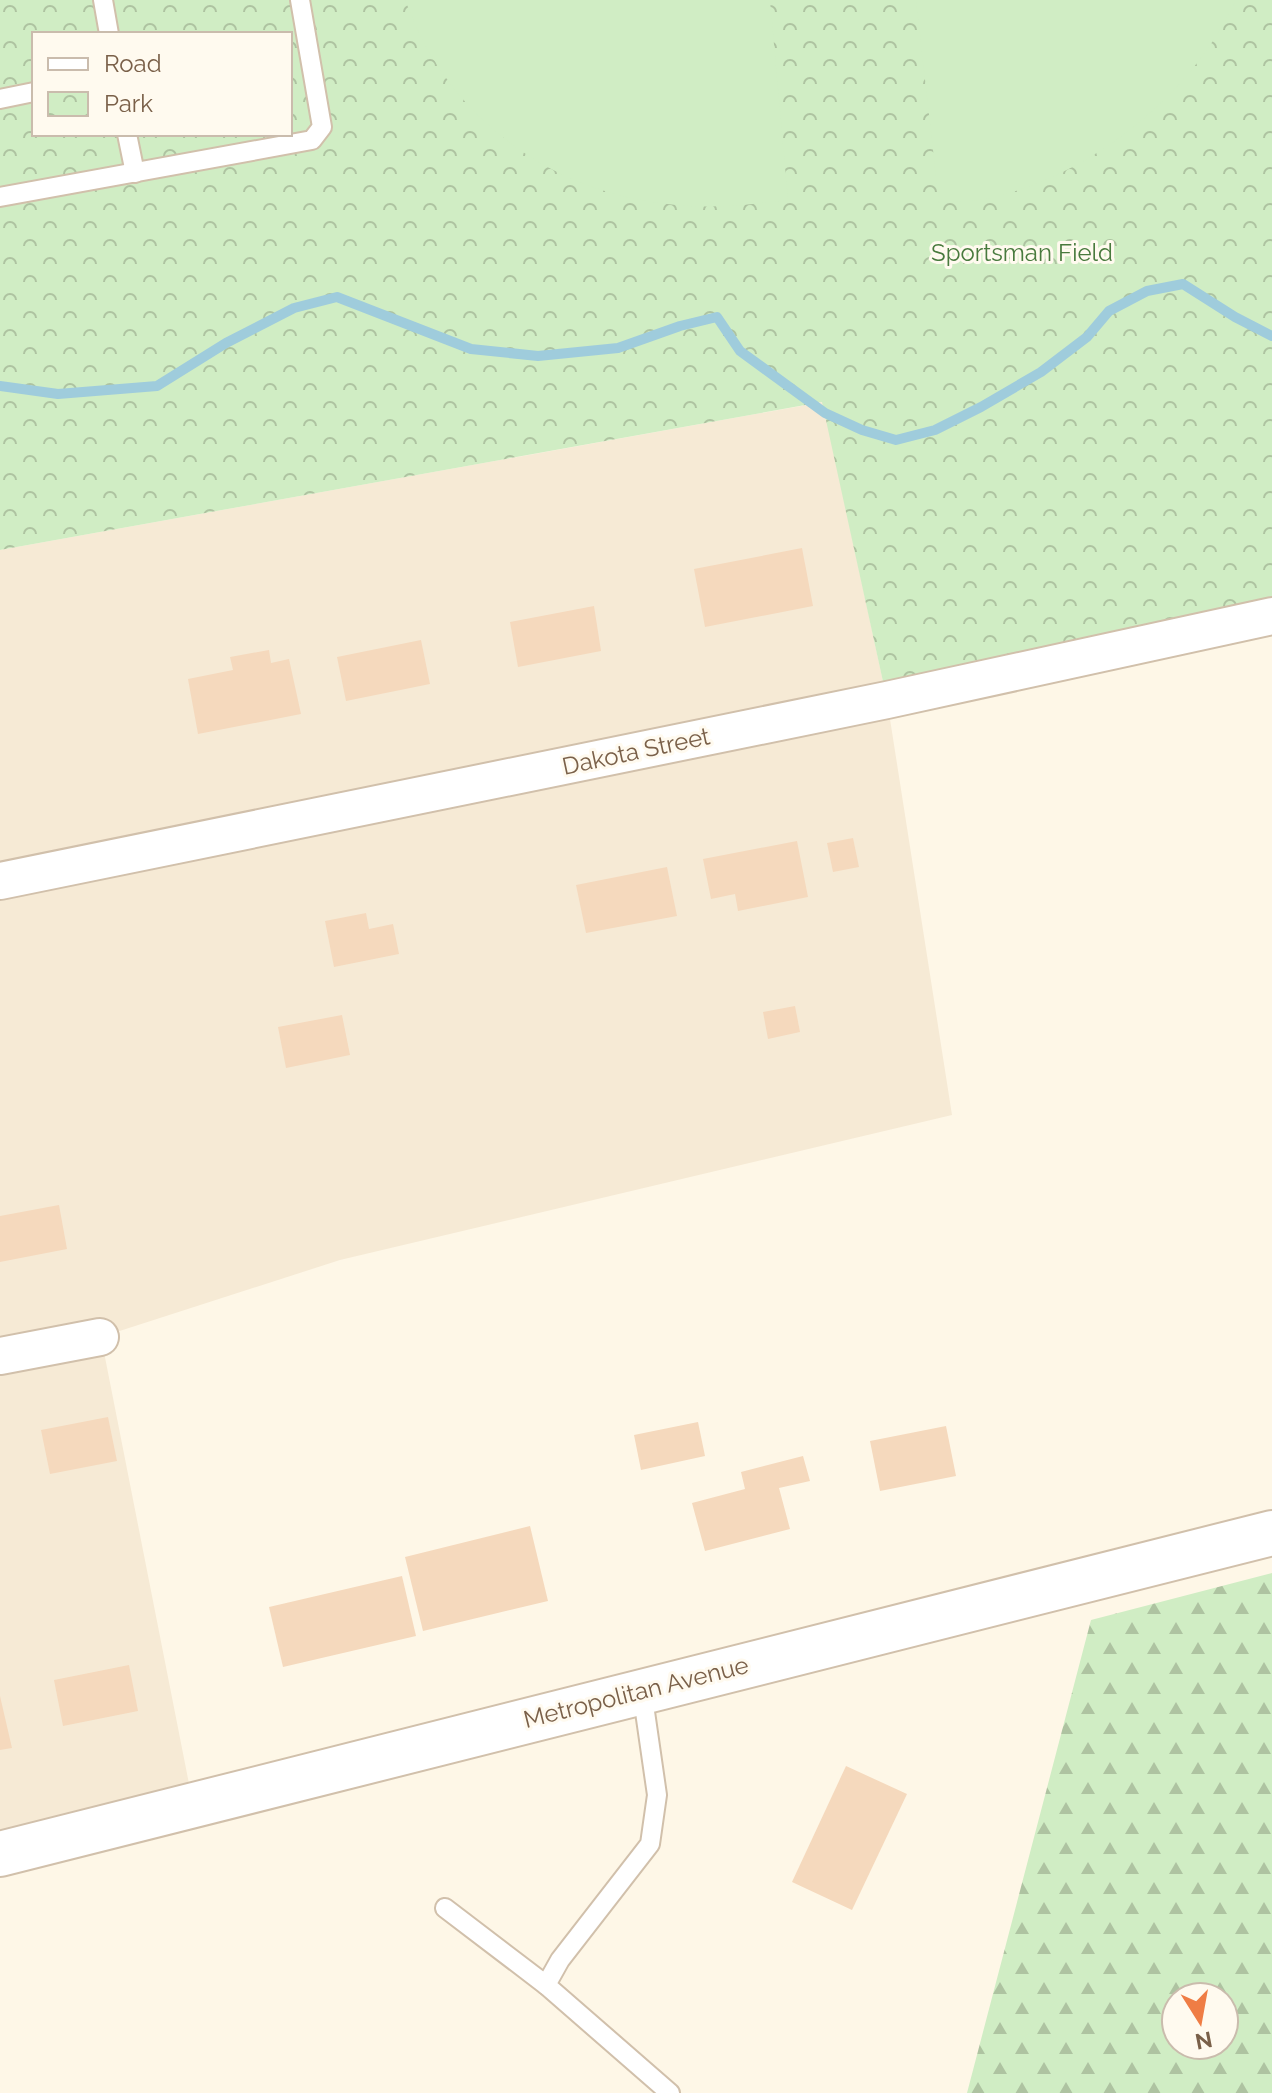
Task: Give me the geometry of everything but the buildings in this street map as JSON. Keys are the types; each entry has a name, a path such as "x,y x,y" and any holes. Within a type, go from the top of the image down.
{"street":[{"name":"Dakota Street","path":"0,881 887,700 1272,616"},
{"path":"0,1356 100,1337"},
{"name":"Metropolitan Avenue","path":"0,1854 1272,1533"}],"lane":[{"path":"103,0 109,32"},
{"path":"0,197 312,140 322,127 299,49 300,0"},
{"path":"0,99 32,92"},
{"path":"127,136 135,173"},
{"path":"546,1985 560,1960 650,1844 657,1795 642,1691"},
{"path":"445,1908 546,1985 670,2093"}],"shaded area":[{"path":"823,402 887,700 952,1115 340,1260 101,1337 193,1804 0,1854 0,550"}],"green space":[{"name":"Sportsman Field","path":"0,0 1272,0 1272,616 887,700 822,402 0,550"},
{"path":"405,0 770,0 788,200 727,206 681,205 637,199 595,188 555,171 517,148 484,121 454,88 425,44"},
{"path":"916,0 1236,0 1194,67 1136,125 1103,149 1032,186 987,199 939,203"},
{"path":"1272,1573 1272,2093 967,2093 1091,1620"}],"waterway":[{"path":"0,386 58,394 157,386 226,343 294,308 337,297 471,349 538,356 618,348 680,326 717,317 740,351 825,413 862,430 896,440 935,430 1041,372 1087,337 1109,311 1147,291 1183,284 1272,336"}]}
